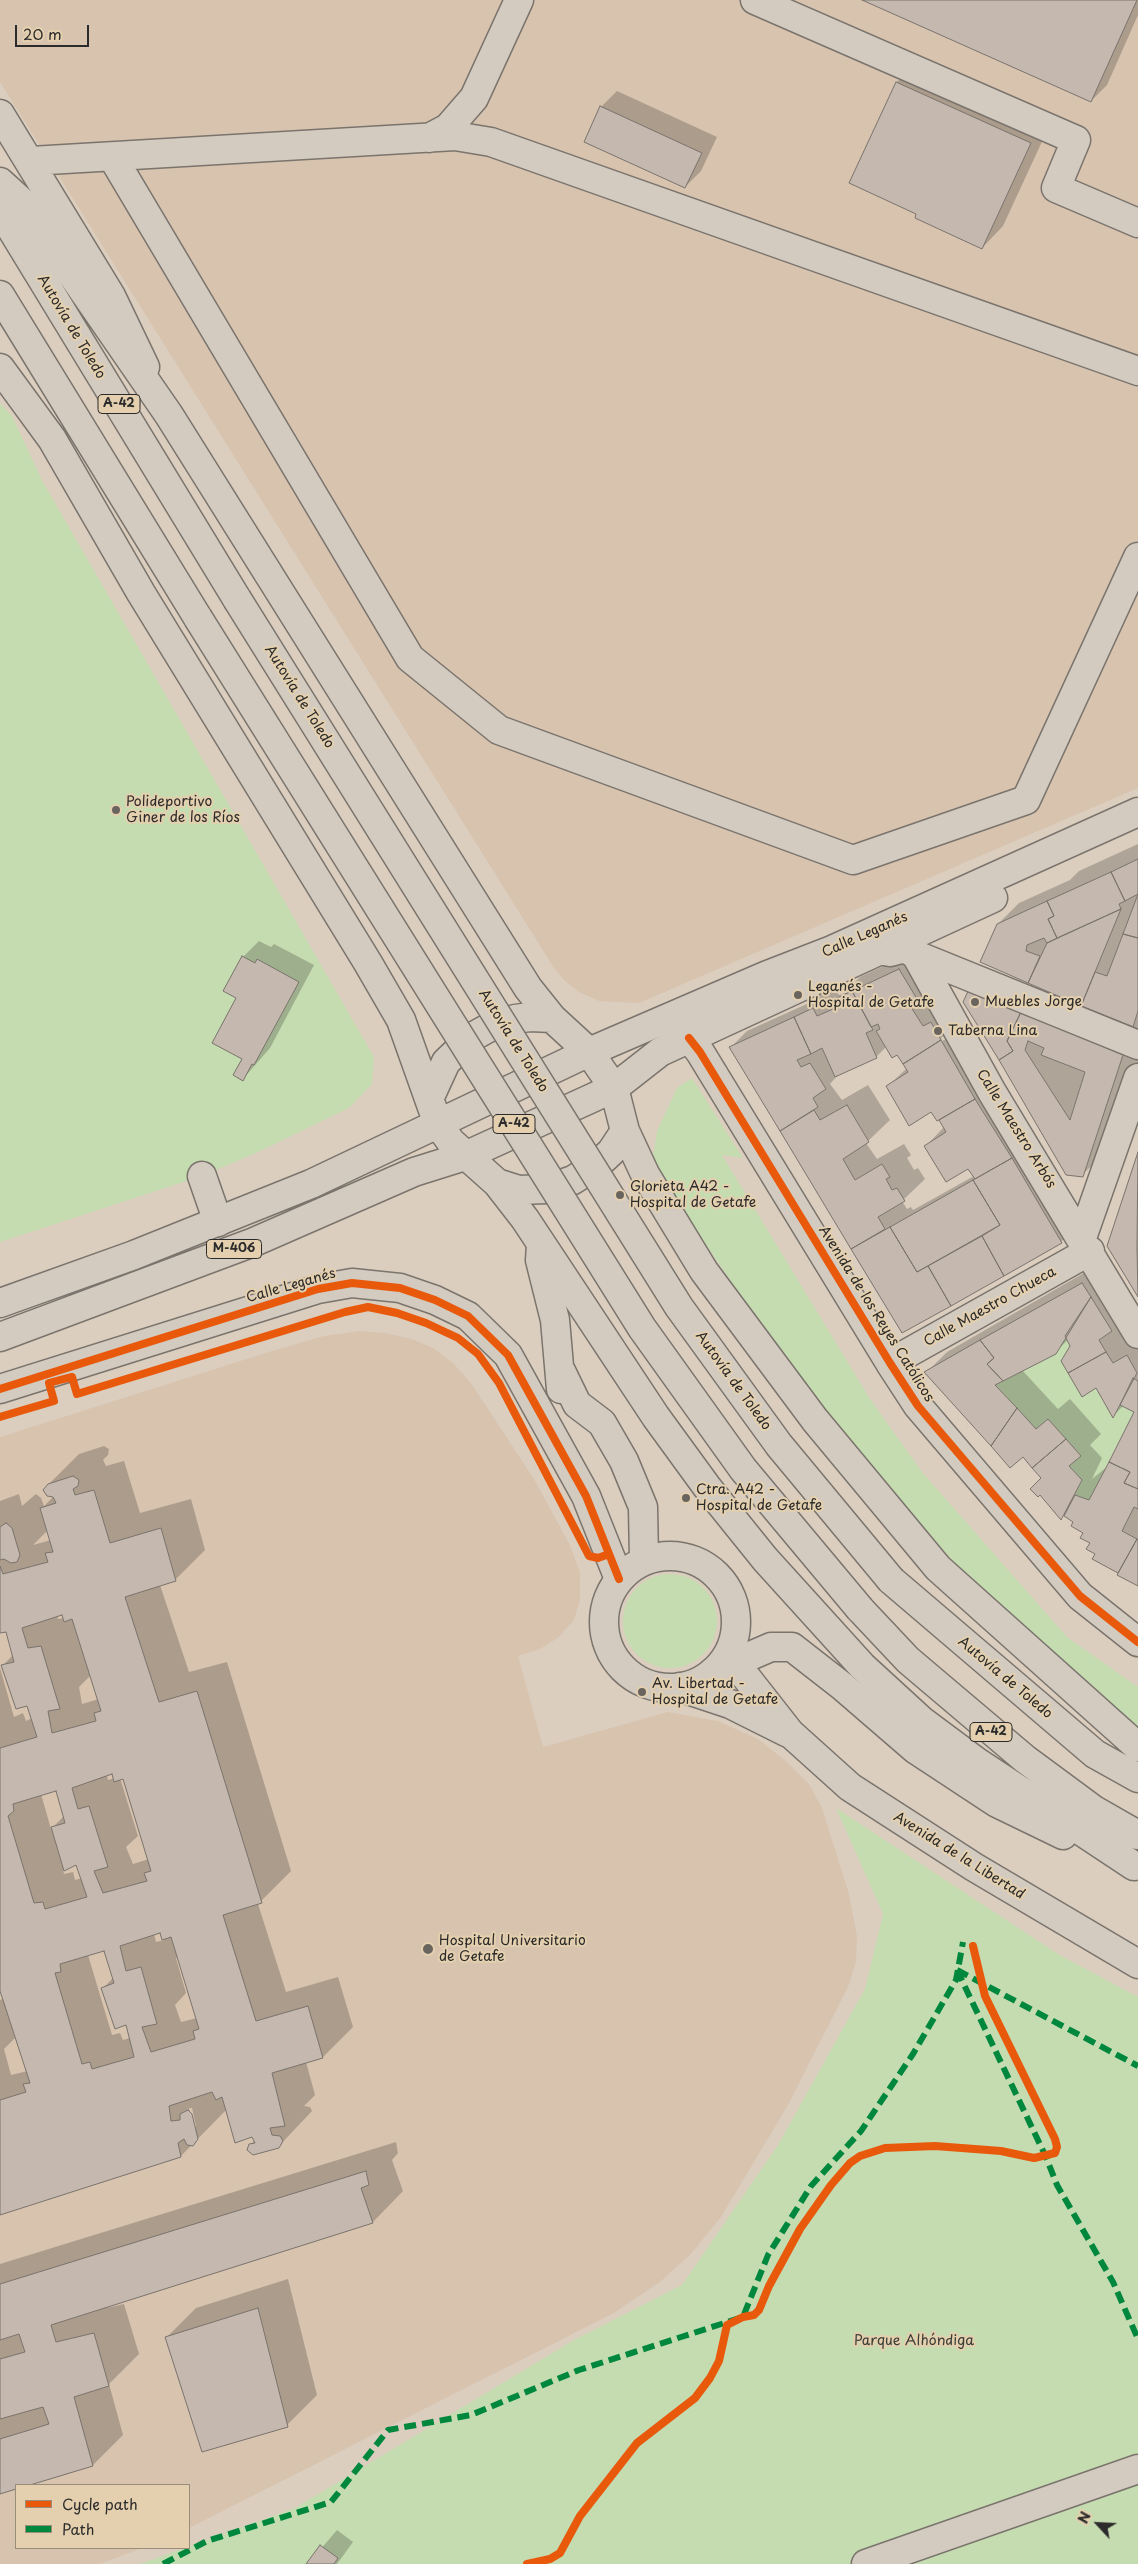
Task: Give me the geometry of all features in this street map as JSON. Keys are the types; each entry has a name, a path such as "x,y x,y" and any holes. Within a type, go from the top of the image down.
{"main road":[{"path":"429,138 448,128 474,98 519,0"},
{"path":"755,0 1076,140 1056,188 1138,223"},
{"path":"0,114 31,161 111,296 169,415"},
{"path":"31,161 113,158 455,136 491,142 1138,371"},
{"path":"113,158 410,658 499,730 853,860 1026,800 1138,558"},
{"path":"0,182 22,202 169,415 528,988 552,1018 589,1052 614,1088 625,1131 650,1184 704,1271 815,1420 938,1568 1136,1743"},
{"name":"Autovía de Toledo","path":"0,210 237,599 679,1307 780,1445 891,1580 1095,1754 1138,1778"},
{"name":"A-42","path":"0,295 198,618 642,1328 743,1468 860,1609 908,1660 1025,1759 1094,1810 1138,1835"},
{"path":"0,368 52,439 146,601 368,963 401,1020 433,1112 465,1156 497,1182 656,1417 707,1487 766,1559 862,1666 922,1721 976,1762 1136,1866"},
{"name":"Calle Leganés","path":"0,1303 218,1222 311,1184 433,1112 589,1052 765,976 832,950 1138,812"},
{"name":"Calle Leganés","path":"0,1337 254,1242 414,1172 465,1156 614,1088 652,1056 689,1038 1138,832"},
{"path":"882,950 890,952 905,948 916,955 1138,1045"},
{"name":"Calle Maestro Arbós","path":"916,955 992,1092 1086,1244 1138,1334"},
{"path":"433,1112 446,1062 472,1037 492,1026 515,1019 530,1017 552,1018"},
{"name":"Avenida de los Reyes Católicos","path":"689,1038 700,1052 918,1406 1080,1596 1138,1642"},
{"path":"1086,1244 1138,1078"},
{"path":"497,1182 519,1190 547,1189 572,1180 598,1164 611,1152 625,1131"},
{"path":"202,1176 218,1222"},
{"name":"Calle Maestro Chueca","path":"890,1363 1086,1244"},
{"path":"541,1245 540,1260 555,1320 561,1371 560,1447"},
{"name":"Calle Leganés","path":"0,1389 318,1289 352,1283 400,1288 435,1300 468,1316 508,1355 586,1496 619,1579"},
{"path":"561,1371 577,1404 602,1424 624,1461 643,1507 644,1560"},
{"path":"725,1663 735,1634 736,1616 728,1590 718,1576 704,1565 688,1558 670,1555 644,1560 619,1579 606,1604 604,1623 606,1640 624,1670 638,1680 663,1688 679,1687 700,1681 725,1663 771,1647 792,1647 842,1686 914,1749 966,1783 997,1802 1045,1827 1136,1866"},
{"name":"Avenida de la Libertad","path":"725,1663 776,1713 790,1733 850,1787 974,1867 1138,1964"},
{"name":"Avenida de la Libertad","path":"679,1687 730,1704 790,1733"},
{"path":"866,2564 1138,2469"}],"shaded area":[{"path":"0,0 1138,0 1138,788 639,1003 599,1001 579,992 565,981 554,968 0,82"},
{"name":"Hospital Universitario de Getafe","path":"360,1331 386,1333 412,1339 433,1348 453,1363 471,1383 534,1479 569,1543 580,1572 580,1600 574,1620 559,1637 540,1649 518,1656 543,1747 668,1712 718,1721 758,1739 787,1762 809,1784 822,1808 849,1894 857,1936 856,1962 848,1987 788,2105 721,2217 691,2254 660,2282 612,2314 190,2527 190,2484 15,2484 15,2549 139,2549 100,2564 0,2564 0,1437 324,1336"}],"green space":[{"name":"Polideportivo Giner de los Ríos","path":"0,403 12,416 43,482 374,1057 372,1084 349,1108 258,1152 202,1176 0,1242"},
{"path":"692,1078 743,1158 722,1155 870,1399 922,1472 1067,1637 1138,1687 1138,1726 1115,1709 980,1590 914,1518 783,1358 652,1165 657,1131 677,1088"},
{"path":"1065,1336 1113,1418 1120,1405 1134,1412 1089,1500 1075,1495 1082,1480 1069,1466 1081,1455 1048,1419 1036,1429 995,1385 1056,1354"},
{"path":"670,1574 688,1578 703,1588 713,1603 717,1621 713,1639 703,1654 688,1664 670,1668 652,1664 637,1654 627,1639 623,1621 627,1603 637,1588 652,1578"},
{"name":"Parque Alhóndiga","path":"836,1808 1058,1954 1138,1997 1138,2564 140,2564 182,2549 190,2549 190,2546 295,2508 574,2340 682,2285 778,2145 865,1989 883,1914"}],"building":[{"path":"862,0 1137,0 1091,102"},
{"path":"896,82 1031,143 982,249 915,218 916,214 849,183"},
{"path":"600,106 702,153 685,188 584,142"},
{"path":"1138,859 1138,894 1125,901 1111,872"},
{"path":"1111,872 1125,901 1119,904 1121,909 1057,938 1048,919 1054,916 1047,901"},
{"path":"1138,894 1138,938 1123,934"},
{"path":"1047,901 1054,916 1048,919 1057,938 1047,943 1044,938 1027,945 1026,951 1040,956 1028,983 980,962 997,924"},
{"path":"1121,909 1081,1006 1028,983 1047,943"},
{"path":"1123,934 1138,938 1138,1011 1133,1027 1081,1006 1095,972 1107,976"},
{"path":"242,956 255,963 257,959 299,982 254,1065 252,1064 243,1081 233,1075 242,1059 212,1043 236,998 223,991"},
{"path":"899,969 917,999 909,1004 923,1026 931,1022 941,1040 903,1064 897,1055 892,1058 876,1031 880,1029 878,1024 871,1027 852,991"},
{"path":"969,989 1021,1012 1007,1041 1013,1051 999,1060 963,1002"},
{"path":"852,991 873,1030 866,1033 877,1058 835,1077 822,1048 811,1054 794,1017 813,1008 817,1016 840,1006 837,998"},
{"path":"1021,1012 1123,1055 1083,1177 1066,1175 999,1060 1013,1051 1007,1041","holes":["1028,1041 1044,1048 1041,1055 1085,1072 1070,1120 1025,1050"]},
{"path":"794,1017 811,1054 797,1060 801,1067 810,1063 826,1089 813,1098 818,1107 780,1131 729,1047"},
{"path":"941,1040 975,1099 937,1121 931,1112 909,1126 886,1086 908,1072 903,1064"},
{"path":"975,1099 1012,1158 975,1179 968,1169 946,1182 924,1146 946,1132 939,1120"},
{"path":"847,1105 869,1142 843,1159 855,1180 882,1164 890,1177 886,1179 892,1190 897,1188 905,1201 878,1217 885,1229 851,1249 780,1131 814,1110 820,1120"},
{"path":"1138,1152 1137,1247 1138,1297 1107,1246"},
{"path":"1012,1158 1062,1243 1004,1276 982,1236 1000,1225 973,1180"},
{"path":"973,1180 1000,1225 917,1272 890,1227"},
{"path":"890,1227 917,1272 928,1266 951,1306 902,1333 851,1249"},
{"path":"982,1236 1004,1276 951,1306 928,1266"},
{"path":"1082,1283 1091,1297 1056,1354 1003,1381 987,1364 994,1358 980,1340"},
{"path":"1091,1297 1112,1331 1099,1340 1106,1352 1068,1373 1061,1361 1070,1346 1065,1336"},
{"path":"980,1340 994,1358 987,1364 1003,1381 995,1385 1017,1408 991,1446 924,1372"},
{"path":"1106,1352 1113,1363 1127,1355 1137,1373 1113,1418 1096,1388 1082,1397 1068,1373"},
{"path":"1133,1378 1138,1381 1138,1489 1124,1483 1130,1472 1109,1462 1134,1412 1120,1405"},
{"path":"1017,1408 1036,1429 1048,1419 1066,1439 1032,1468 1023,1457 1010,1468 991,1446"},
{"path":"1066,1439 1081,1456 1069,1466 1082,1480 1061,1520 1040,1495 1038,1497 1030,1489 1041,1478 1032,1468"},
{"path":"1109,1462 1130,1472 1124,1483 1138,1489 1138,1509 1134,1507 1122,1531 1137,1539 1118,1573 1092,1559 1095,1554 1086,1549 1090,1543 1080,1538 1083,1533 1071,1526 1073,1522 1064,1516 1075,1495 1089,1500"},
{"path":"73,1476 79,1480 78,1486 73,1489 75,1495 94,1490 110,1543 161,1528 176,1581 125,1597 159,1702 197,1691 262,1903 223,1915 256,2021 308,2006 323,2058 272,2073 285,2126 270,2128 272,2135 280,2136 283,2141 279,2148 253,2155 247,2150 249,2144 255,2143 252,2137 235,2143 222,2097 216,2100 212,2092 169,2106 171,2121 180,2120 180,2114 188,2110 192,2114 198,2139 193,2146 187,2145 184,2139 178,2143 181,2157 0,2215 0,2100 26,2092 23,2084 30,2083 0,1991 0,1748 37,1737 27,1706 16,1709 1,1665 14,1662 6,1632 0,1633 0,1566 3,1574 48,1562 45,1553 53,1552 40,1508 56,1503 53,1497 47,1496 43,1490 48,1484","holes":["62,1615 64,1622 72,1619 101,1711 94,1713 96,1721 52,1733 48,1711 60,1709 41,1646 28,1648 22,1628","112,1774 114,1782 123,1779 151,1871 144,1873 147,1881 103,1893 94,1871 108,1867 89,1806 78,1809 72,1788","56,1791 65,1823 51,1827 64,1871 76,1865 87,1897 45,1909 43,1902 34,1903 8,1816 14,1811 13,1804","160,1933 162,1940 171,1937 199,2029 193,2031 195,2039 151,2052 142,2027 157,2024 141,1967 126,1971 120,1946","104,1951 114,1983 101,1988 115,2029 126,2025 134,2057 92,2069 90,2062 82,2064 55,1973 61,1972 60,1964"]},
{"path":"6,1523 12,1528 20,1555 17,1562 11,1563 4,1559 0,1560 0,1527"},
{"path":"1138,1540 1138,1586 1117,1575"},
{"path":"366,2171 369,2185 361,2188 373,2223 51,2325 56,2342 94,2333 109,2386 74,2397 93,2466 33,2484 15,2484 15,2489 0,2494 0,2439 49,2424 43,2407 0,2419 0,2359 25,2352 19,2334 0,2340 0,2284"},
{"path":"258,2308 288,2427 202,2452 165,2337"},
{"path":"320,2545 338,2558 334,2564 306,2564"}],"marked path":[{"path":"163,2564 207,2541 331,2502 388,2430 471,2415 579,2370 743,2317 768,2255 811,2186 861,2131 913,2054 956,1980 963,1942"},
{"path":"957,1970 1046,2157 1057,2185 1113,2282 1138,2339"},
{"path":"957,1970 1138,2066"}],"cycle path":[{"path":"689,1038 700,1052 918,1406 1080,1596 1138,1642"},
{"path":"0,1389 318,1289 352,1283 400,1288 435,1300 468,1316 508,1355 586,1496 619,1579"},
{"path":"0,1417 54,1401 49,1383 60,1380 72,1377 77,1394 345,1312 368,1307 397,1313 426,1323 458,1338 478,1354 499,1383 589,1556 598,1558 609,1554"},
{"path":"527,2564 550,2559 560,2553 580,2516 637,2443 695,2398 710,2378 719,2361 727,2325 743,2317 754,2315 759,2310 769,2286 800,2229 831,2185 850,2163 860,2156 885,2148 935,2146 1001,2151 1034,2158 1055,2153 1057,2147 1055,2139 985,1996 973,1946"}],"place":[{"name":"Polideportivo Giner de los Ríos","path":"116,810"},
{"name":"Leganés - Hospital de Getafe","path":"798,995"},
{"name":"Muebles Jorge","path":"975,1002"},
{"name":"Taberna Lina","path":"938,1031"},
{"name":"Glorieta A42 - Hospital de Getafe","path":"620,1195"},
{"name":"Ctra. A42 - Hospital de Getafe","path":"686,1498"},
{"name":"Av. Libertad - Hospital de Getafe","path":"642,1692"},
{"name":"Hospital Universitario de Getafe","path":"428,1949"}]}
